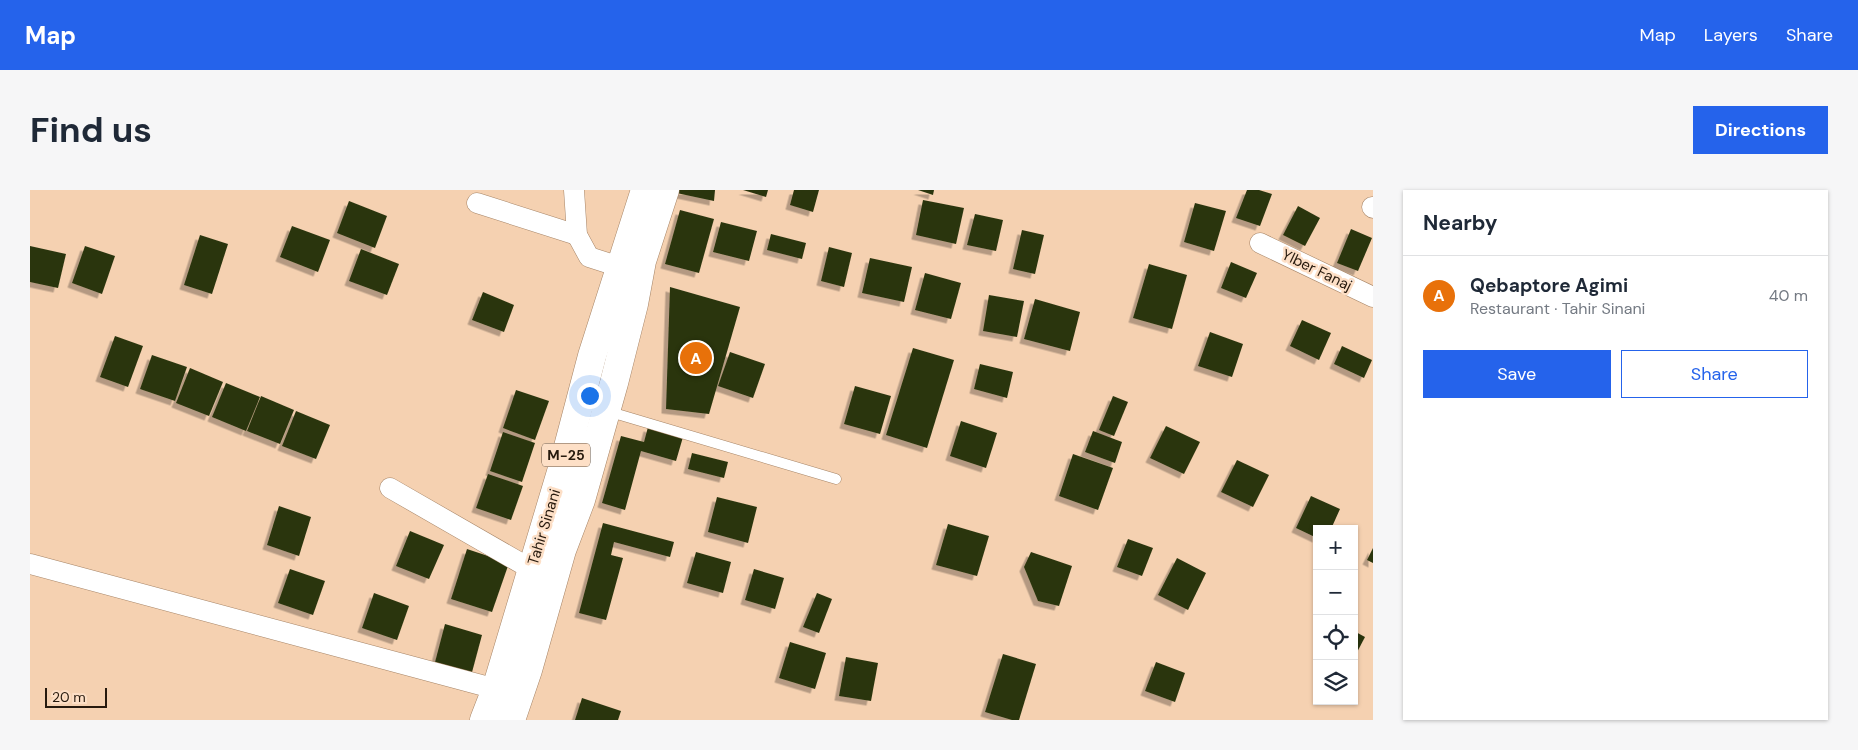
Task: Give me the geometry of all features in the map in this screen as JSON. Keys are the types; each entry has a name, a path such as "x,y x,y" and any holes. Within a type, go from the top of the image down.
{"main road":[{"name":"Tahir Sinani","path":"484,720 496,689 564,462 592,356 645,190"},
{"name":"Tahir Sinani","path":"517,719 562,550 581,500 614,383 630,321 642,261 665,190"}],"street":[{"path":"574,190 577,235 589,257 620,268"},
{"path":"477,203 577,235"},
{"name":"Ylber Fanaj","path":"1260,243 1373,297"},
{"path":"390,488 531,569"},
{"path":"30,564 496,689"}],"lane":[{"path":"605,410 836,478"}],"building":[{"path":"715,190 714,201 667,191"},
{"path":"743,190 768,190 766,197"},
{"path":"794,190 819,190 813,212 790,205"},
{"path":"918,190 934,190 933,195"},
{"path":"1247,190 1259,190 1272,194 1260,226 1236,218"},
{"path":"923,200 964,208 956,244 916,235"},
{"path":"349,201 387,216 375,248 337,233"},
{"path":"1195,203 1226,211 1214,251 1184,242"},
{"path":"1298,206 1320,218 1305,246 1283,235"},
{"path":"680,210 714,219 699,273 665,264"},
{"path":"975,214 1003,220 996,251 967,245"},
{"path":"721,222 757,231 749,261 713,252"},
{"path":"292,226 330,240 318,272 280,257"},
{"path":"1351,229 1372,238 1358,271 1337,263"},
{"path":"1022,230 1044,235 1035,274 1013,269"},
{"path":"771,234 806,243 802,259 767,250"},
{"path":"200,235 228,244 212,294 184,285"},
{"path":"30,246 66,254 58,288 30,282"},
{"path":"85,246 115,256 102,294 72,283"},
{"path":"829,247 852,253 844,287 821,281"},
{"path":"361,249 399,264 387,295 349,281"},
{"path":"870,258 912,267 904,302 862,293"},
{"path":"1231,262 1257,273 1246,298 1221,288"},
{"path":"1149,264 1187,275 1172,329 1133,318"},
{"path":"925,273 961,283 951,319 915,310"},
{"path":"670,287 740,307 709,414 666,409"},
{"path":"483,292 514,305 504,332 472,320"},
{"path":"989,295 1024,301 1017,337 983,331"},
{"path":"1035,299 1080,312 1070,351 1024,339"},
{"path":"1302,320 1331,333 1319,360 1290,346"},
{"path":"1210,332 1243,344 1232,377 1198,366"},
{"path":"115,336 143,346 128,387 100,377"},
{"path":"1342,346 1372,360 1364,378 1334,364"},
{"path":"913,348 954,360 927,448 886,435"},
{"path":"730,352 765,364 753,398 718,386"},
{"path":"152,355 187,367 175,401 140,389"},
{"path":"980,364 1013,372 1007,398 974,389"},
{"path":"190,368 223,382 209,416 176,403"},
{"path":"226,383 260,397 246,431 212,417"},
{"path":"855,386 891,396 880,434 844,424"},
{"path":"516,390 549,401 535,440 503,428"},
{"path":"261,396 294,410 280,444 247,431"},
{"path":"1113,396 1128,402 1114,436 1099,430"},
{"path":"296,411 330,425 316,459 282,446"},
{"path":"961,421 997,433 986,468 950,456"},
{"path":"1166,426 1200,442 1184,474 1150,458"},
{"path":"648,427 683,437 676,461 641,451 625,510 602,503 621,436 644,442"},
{"path":"1093,431 1122,442 1115,463 1085,452"},
{"path":"503,432 535,443 522,482 490,471"},
{"path":"692,453 728,462 724,478 688,469"},
{"path":"1073,454 1113,468 1098,510 1059,496"},
{"path":"1237,460 1269,475 1253,507 1221,492"},
{"path":"488,474 523,486 511,520 476,508"},
{"path":"1311,496 1340,509 1333,525 1313,525 1313,536 1296,528"},
{"path":"717,497 757,507 748,543 708,532"},
{"path":"279,506 311,517 299,556 267,545"},
{"path":"603,523 674,542 670,557 614,542 611,555 623,558 606,620 579,613"},
{"path":"948,524 989,536 977,576 936,565"},
{"path":"410,531 444,545 429,579 396,566"},
{"path":"1128,539 1153,548 1142,576 1117,567"},
{"path":"1373,548 1373,563 1367,560"},
{"path":"467,549 509,563 492,612 451,599"},
{"path":"696,552 731,562 723,593 687,583"},
{"path":"1031,552 1072,566 1059,606 1038,601 1024,567"},
{"path":"1177,558 1206,573 1188,610 1158,595"},
{"path":"290,569 325,581 313,615 278,603"},
{"path":"754,569 784,578 775,609 745,600"},
{"path":"374,593 409,606 397,640 362,628"},
{"path":"817,593 832,599 819,633 803,627"},
{"path":"445,624 482,635 471,676 434,666"},
{"path":"1358,633 1365,637 1358,650"},
{"path":"790,642 826,653 815,689 779,678"},
{"path":"1003,654 1036,664 1019,720 1012,720 985,712"},
{"path":"846,657 878,663 871,701 839,696"},
{"path":"1156,662 1185,673 1175,702 1145,691"},
{"path":"582,698 621,711 618,720 575,720"}],"place":[{"name":"Qebaptore Agimi","path":"696,358"}]}
